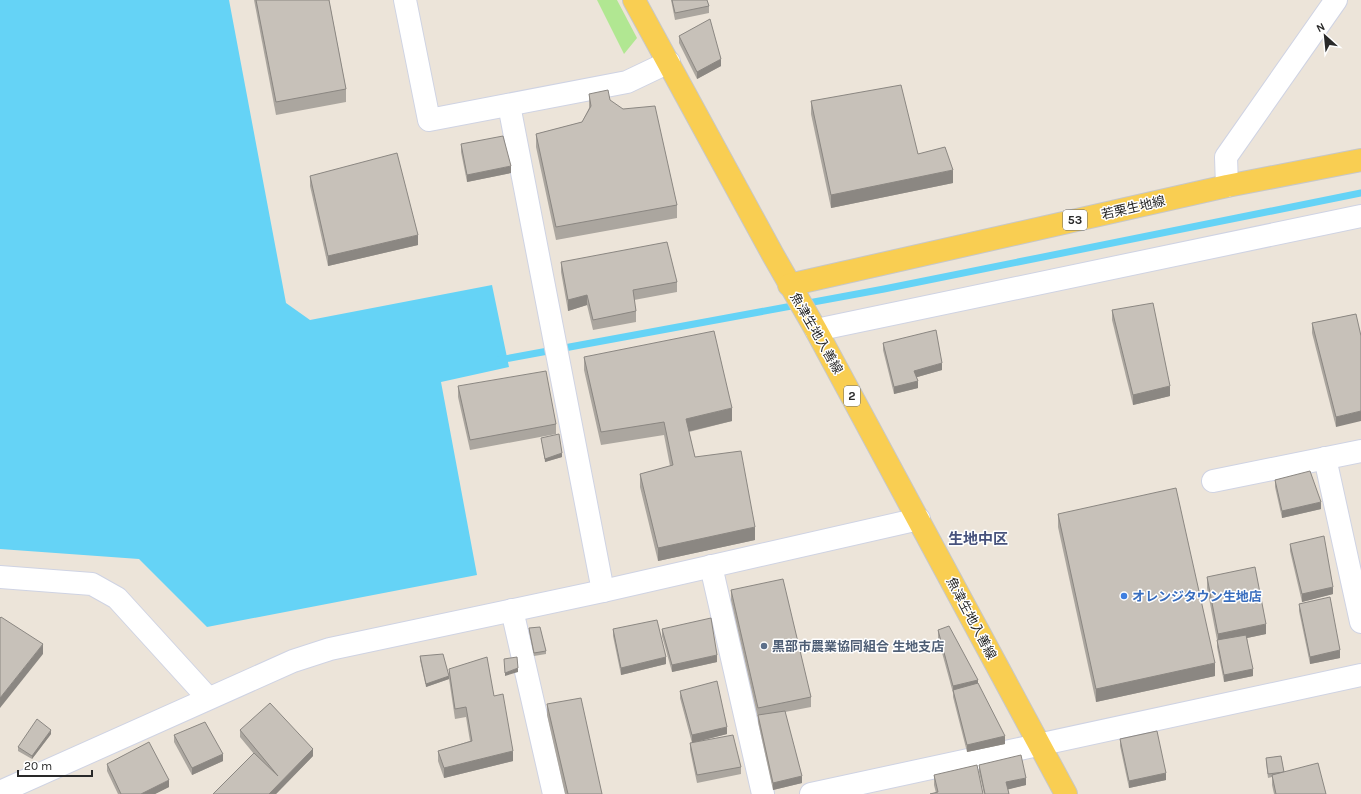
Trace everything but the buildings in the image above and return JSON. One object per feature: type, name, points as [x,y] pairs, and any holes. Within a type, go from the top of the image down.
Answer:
[{"type":"main road","name":"魚津生地入善線","points":[[634,0],[789,285],[816,330],[919,519],[1066,794]]},
{"type":"main road","name":"若栗生地線","points":[[789,285],[1227,186],[1361,160]]},
{"type":"street","points":[[406,0],[429,120],[627,82],[669,62]]},
{"type":"street","points":[[1227,186],[1226,157],[1336,0]]},
{"type":"street","points":[[509,105],[603,591]]},
{"type":"street","points":[[816,330],[1361,216]]},
{"type":"street","points":[[1213,481],[1361,451]]},
{"type":"street","points":[[1325,458],[1361,622]]},
{"type":"street","points":[[0,792],[293,661],[330,649],[603,591],[919,519]]},
{"type":"street","points":[[711,566],[763,794]]},
{"type":"street","points":[[0,577],[92,584],[117,598],[208,698]]},
{"type":"street","points":[[512,610],[554,794]]},
{"type":"street","points":[[810,794],[837,791],[1040,744],[1361,675]]},
{"type":"green space","points":[[597,0],[617,0],[637,38],[624,54]]},
{"type":"water","points":[[0,0],[229,0],[286,303],[310,320],[492,285],[509,367],[441,382],[477,575],[207,627],[139,559],[0,549]]},
{"type":"waterway","points":[[499,360],[884,289],[1361,193]]},
{"type":"place","name":"オレンジタウン生地店","points":[[1124,596]]},
{"type":"place","name":"黒部市農業協同組合 生地支店","points":[[764,646]]},
{"type":"district","name":"生地中区","points":[[978,539]]}]
